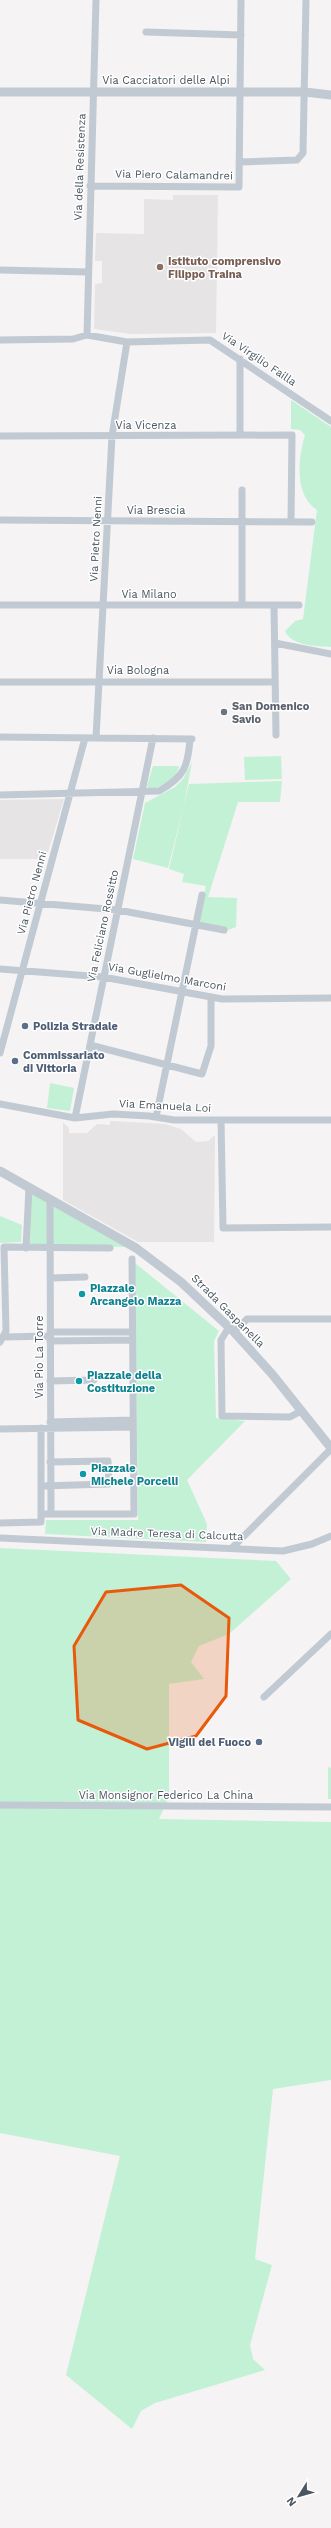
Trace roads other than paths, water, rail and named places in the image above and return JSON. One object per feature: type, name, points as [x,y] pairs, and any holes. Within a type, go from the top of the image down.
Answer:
[{"type":"street","name":"Via della Resistenza","points":[[87,335],[96,0]]},
{"type":"street","name":"Via Piero Calamandrei","points":[[90,186],[239,187],[241,0]]},
{"type":"street","points":[[239,162],[297,160],[303,153],[306,0]]},
{"type":"street","points":[[146,32],[241,35]]},
{"type":"street","name":"Via Cacciatori delle Alpi","points":[[0,92],[305,92],[331,95]]},
{"type":"street","points":[[0,270],[88,272]]},
{"type":"street","name":"Via Virgilio Failla","points":[[0,340],[73,339],[87,335],[127,342],[210,340],[331,421]]},
{"type":"street","name":"Via Pietro Nenni","points":[[96,738],[112,436],[127,342]]},
{"type":"street","points":[[240,359],[240,435]]},
{"type":"street","name":"Via Vicenza","points":[[0,436],[292,435],[291,522]]},
{"type":"street","points":[[242,490],[242,605]]},
{"type":"street","name":"Via Brescia","points":[[0,520],[312,522]]},
{"type":"street","name":"Via Milano","points":[[0,605],[299,605]]},
{"type":"street","points":[[274,605],[276,735]]},
{"type":"street","points":[[275,643],[331,654]]},
{"type":"street","name":"Via Bologna","points":[[0,682],[275,682]]},
{"type":"street","points":[[0,737],[191,739],[189,758],[184,770],[174,783],[159,791],[0,795]]},
{"type":"street","name":"Via Pietro Nenni","points":[[0,1053],[1,1043],[86,738]]},
{"type":"street","name":"Via Feliciano Rossitto","points":[[75,1118],[153,738]]},
{"type":"street","points":[[156,1117],[202,895]]},
{"type":"street","points":[[0,900],[118,910],[224,930]]},
{"type":"street","name":"Via Guglielmo Marconi","points":[[0,969],[103,977],[222,999],[331,998]]},
{"type":"street","points":[[90,1045],[202,1074],[211,1046],[210,997]]},
{"type":"street","name":"Via Emanuela Loi","points":[[0,1104],[75,1118],[113,1114],[156,1117],[174,1120],[331,1120]]},
{"type":"street","points":[[221,1120],[223,1228],[331,1227]]},
{"type":"street","name":"Strada Gaspanella","points":[[0,1171],[136,1248],[181,1282],[232,1329],[331,1448]]},
{"type":"street","points":[[26,1248],[29,1188]]},
{"type":"street","name":"Via Pio La Torre","points":[[50,1200],[51,1514]]},
{"type":"street","points":[[110,1248],[4,1247],[6,1331],[2,1340],[132,1332]]},
{"type":"street","points":[[41,1514],[134,1514],[132,1259]]},
{"type":"street","points":[[50,1278],[85,1277]]},
{"type":"street","points":[[301,1411],[290,1417],[222,1416],[221,1340],[232,1329],[247,1319],[331,1319]]},
{"type":"street","points":[[50,1336],[132,1340]]},
{"type":"street","points":[[50,1381],[94,1380]]},
{"type":"street","points":[[0,1429],[41,1428],[50,1425],[133,1423]]},
{"type":"street","points":[[0,1523],[41,1522],[41,1428]]},
{"type":"street","points":[[232,1548],[331,1448]]},
{"type":"street","points":[[41,1486],[109,1484],[108,1461],[50,1462]]},
{"type":"street","name":"Via Madre Teresa di Calcutta","points":[[0,1538],[283,1551],[312,1544],[331,1536]]},
{"type":"street","points":[[264,1697],[331,1634]]},
{"type":"street","name":"Via Monsignor Federico La China","points":[[0,1805],[331,1807]]},
{"type":"place","name":"Istituto comprensivo Filippo Traina","points":[[160,267]]},
{"type":"place","name":"San Domenico Savio","points":[[224,712]]},
{"type":"place","name":"Polizia Stradale","points":[[25,1026]]},
{"type":"place","name":"Commissariato di Vittoria","points":[[15,1061]]},
{"type":"place","name":"Piazzale Arcangelo Mazza","points":[[82,1294]]},
{"type":"place","name":"Piazzale della Costituzione","points":[[79,1381]]},
{"type":"place","name":"Piazzale Michele Porcelli","points":[[83,1474]]},
{"type":"place","name":"Vigili del Fuoco","points":[[259,1742]]}]
